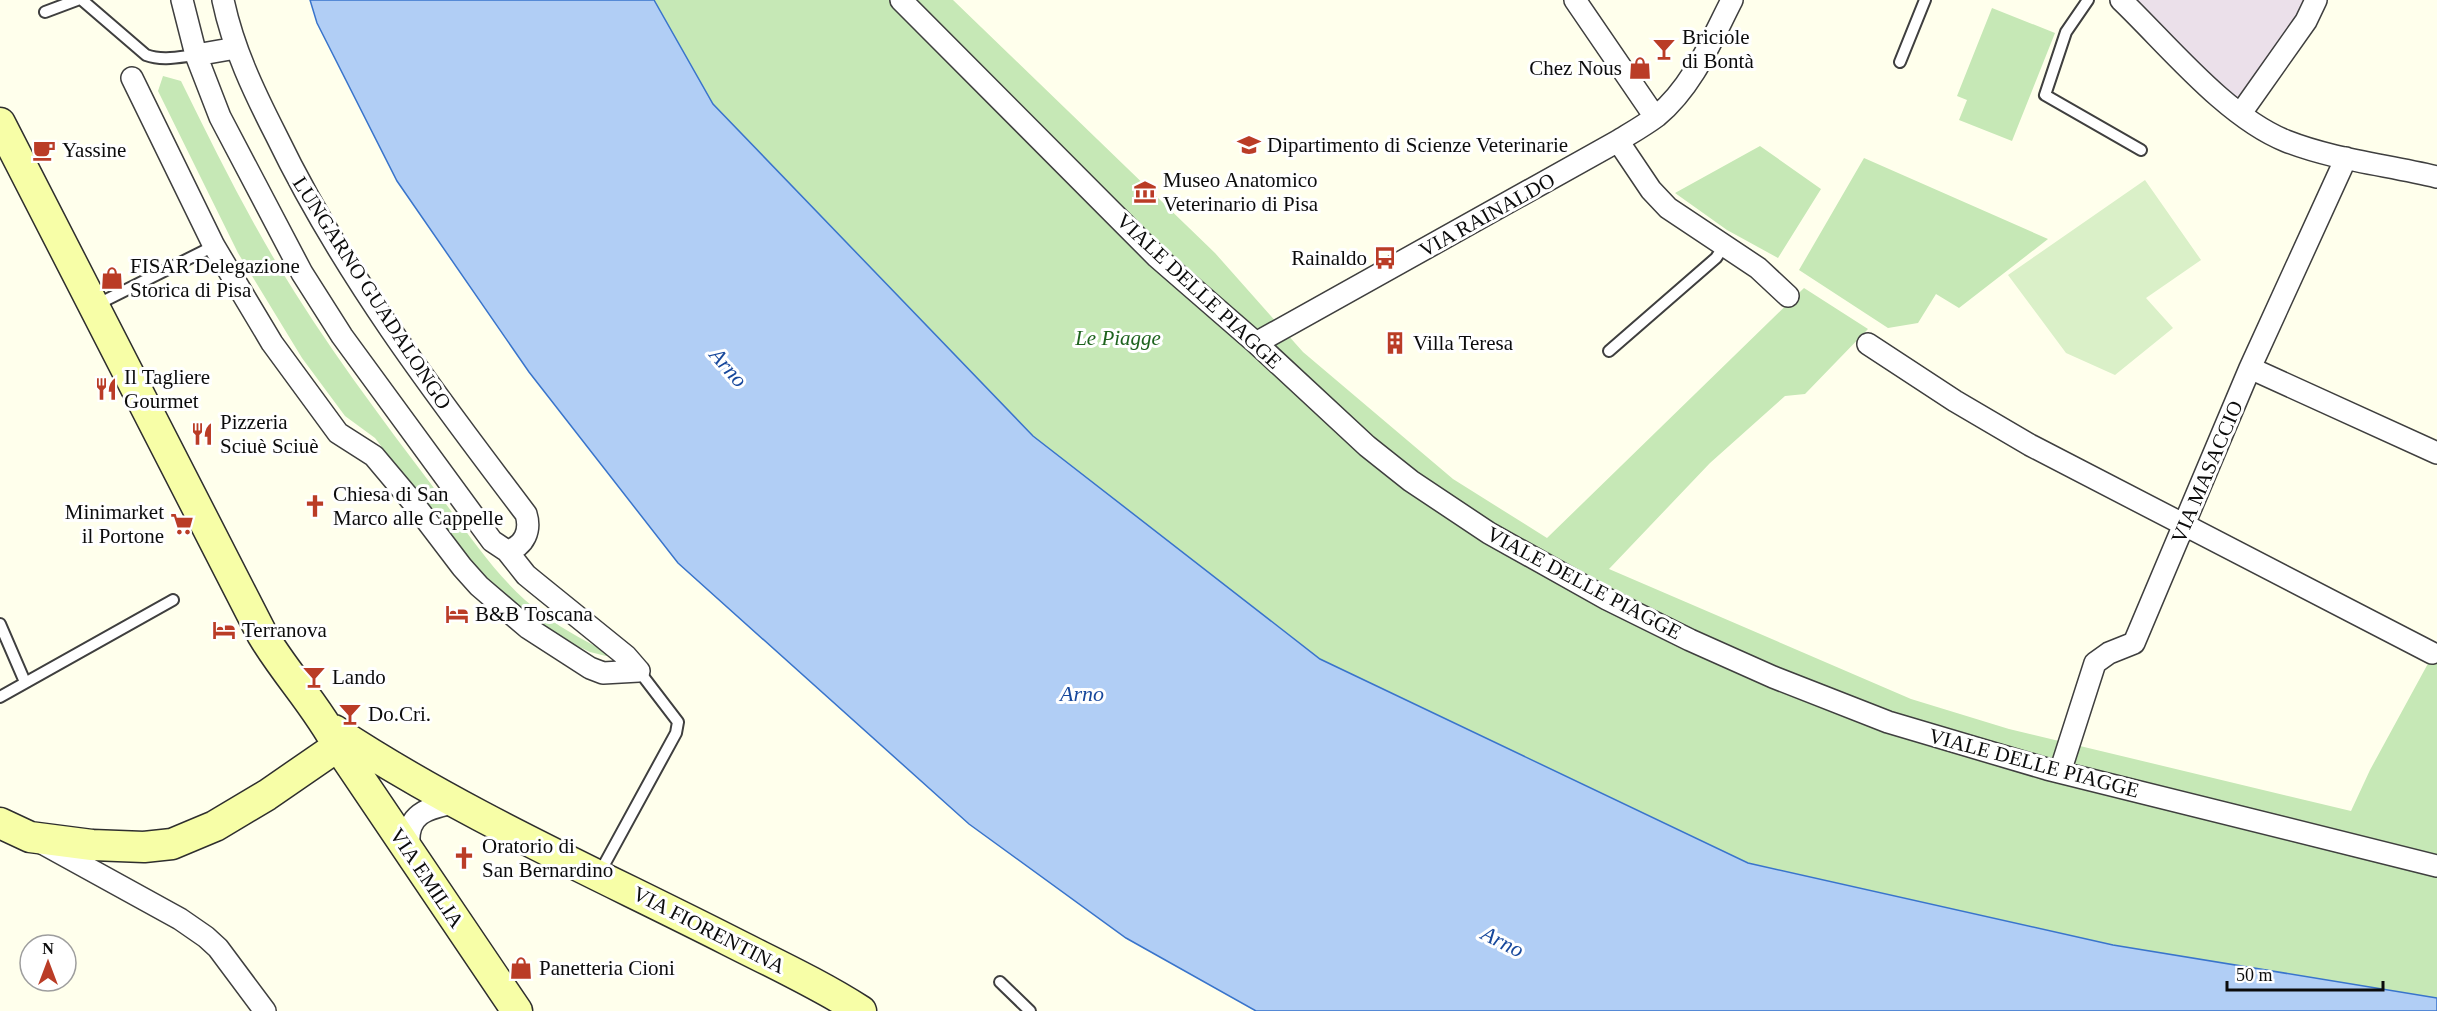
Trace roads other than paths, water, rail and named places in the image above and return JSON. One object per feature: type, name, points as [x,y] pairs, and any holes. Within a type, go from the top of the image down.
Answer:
[{"type":"main road","points":[[0,123],[226,572],[275,657],[332,735],[267,795],[202,833],[172,844],[144,847],[108,846],[30,837],[0,823]]},
{"type":"main road","name":"VIA FIORENTINA","points":[[332,735],[598,875],[815,984],[861,1011]]},
{"type":"main road","name":"VIA EMILIA","points":[[332,735],[516,1011]]},
{"type":"street","name":"LUNGARNO GUADALONGO","points":[[182,0],[196,55],[220,117],[302,273],[342,336],[492,541],[507,551],[526,575],[626,656],[639,671]]},
{"type":"street","name":"LUNGARNO GUADALONGO","points":[[223,0],[236,48],[296,176],[337,247],[434,393],[526,514],[527,534],[518,546],[507,551]]},
{"type":"street","name":"VIALE DELLE PIAGGE","points":[[901,0],[1158,257],[1256,343],[1367,446],[1411,481],[1489,533],[1607,599],[1773,677],[1888,722],[2060,772],[2437,866]]},
{"type":"street","points":[[1575,0],[1655,117]]},
{"type":"street","name":"VIA RAINALDO","points":[[1256,343],[1618,141],[1655,117],[1679,93],[1694,73],[1732,0]]},
{"type":"street","points":[[2121,0],[2204,82],[2241,114],[2262,128],[2288,142],[2346,158],[2437,177]]},
{"type":"street","points":[[2241,114],[2306,21],[2316,0]]},
{"type":"street","points":[[196,55],[236,48]]},
{"type":"street","points":[[132,78],[214,246],[272,343],[338,433],[374,456],[479,586],[528,628],[574,659],[603,673],[639,671]]},
{"type":"street","points":[[1618,141],[1651,190],[1668,208],[1758,268],[1788,296]]},
{"type":"street","name":"VIA MASACCIO","points":[[2060,772],[2095,663],[2109,653],[2134,643],[2250,368],[2346,158]]},
{"type":"street","points":[[1868,344],[1955,401],[2031,445],[2432,653]]},
{"type":"street","points":[[2250,368],[2437,453]]},
{"type":"street","points":[[410,853],[408,834],[418,815],[433,807],[459,802]]},
{"type":"street","points":[[30,837],[180,919],[206,937],[218,948],[265,1011]]},
{"type":"lane","points":[[45,12],[77,0]]},
{"type":"lane","points":[[82,0],[146,54],[154,58],[196,55]]},
{"type":"lane","points":[[1900,62],[1924,0]]},
{"type":"lane","points":[[2088,0],[2066,32],[2045,95],[2141,150]]},
{"type":"lane","points":[[94,306],[214,246]]},
{"type":"lane","points":[[1609,351],[1716,258],[1724,246]]},
{"type":"lane","points":[[0,697],[172,600]]},
{"type":"lane","points":[[0,624],[25,682]]},
{"type":"lane","points":[[598,875],[676,733],[678,722],[639,671]]},
{"type":"lane","points":[[1000,982],[1030,1011]]},
{"type":"water","name":"Arno","points":[[310,0],[654,0],[713,104],[1033,436],[1320,659],[1748,863],[2113,945],[2437,998],[2437,1011],[1256,1011],[1126,938],[969,824],[678,563],[529,372],[397,181],[317,23]]},
{"type":"place","name":"Briciole di Bontà","points":[[1664,49]]},
{"type":"place","name":"Chez Nous","points":[[1640,68]]},
{"type":"place","name":"Dipartimento di Scienze Veterinarie","points":[[1249,145]]},
{"type":"place","name":"Yassine","points":[[44,150]]},
{"type":"place","name":"Museo Anatomico Veterinario di Pisa","points":[[1145,192]]},
{"type":"place","name":"Rainaldo","points":[[1385,258]]},
{"type":"place","name":"FISAR Delegazione Storica di Pisa","points":[[112,278]]},
{"type":"place","name":"Villa Teresa","points":[[1395,343]]},
{"type":"place","name":"Il Tagliere Gourmet","points":[[106,389]]},
{"type":"place","name":"Pizzeria Sciuè Sciuè","points":[[202,434]]},
{"type":"place","name":"Chiesa di San Marco alle Cappelle","points":[[315,506]]},
{"type":"place","name":"Minimarket il Portone","points":[[182,524]]},
{"type":"place","name":"B&B Toscana","points":[[457,614]]},
{"type":"place","name":"Terranova","points":[[224,630]]},
{"type":"place","name":"Lando","points":[[314,677]]},
{"type":"place","name":"Do.Cri.","points":[[350,714]]},
{"type":"place","name":"Oratorio di San Bernardino","points":[[464,858]]},
{"type":"place","name":"Panetteria Cioni","points":[[521,968]]},
{"type":"park label","name":"Le Piagge","points":[[1118,338]]}]
